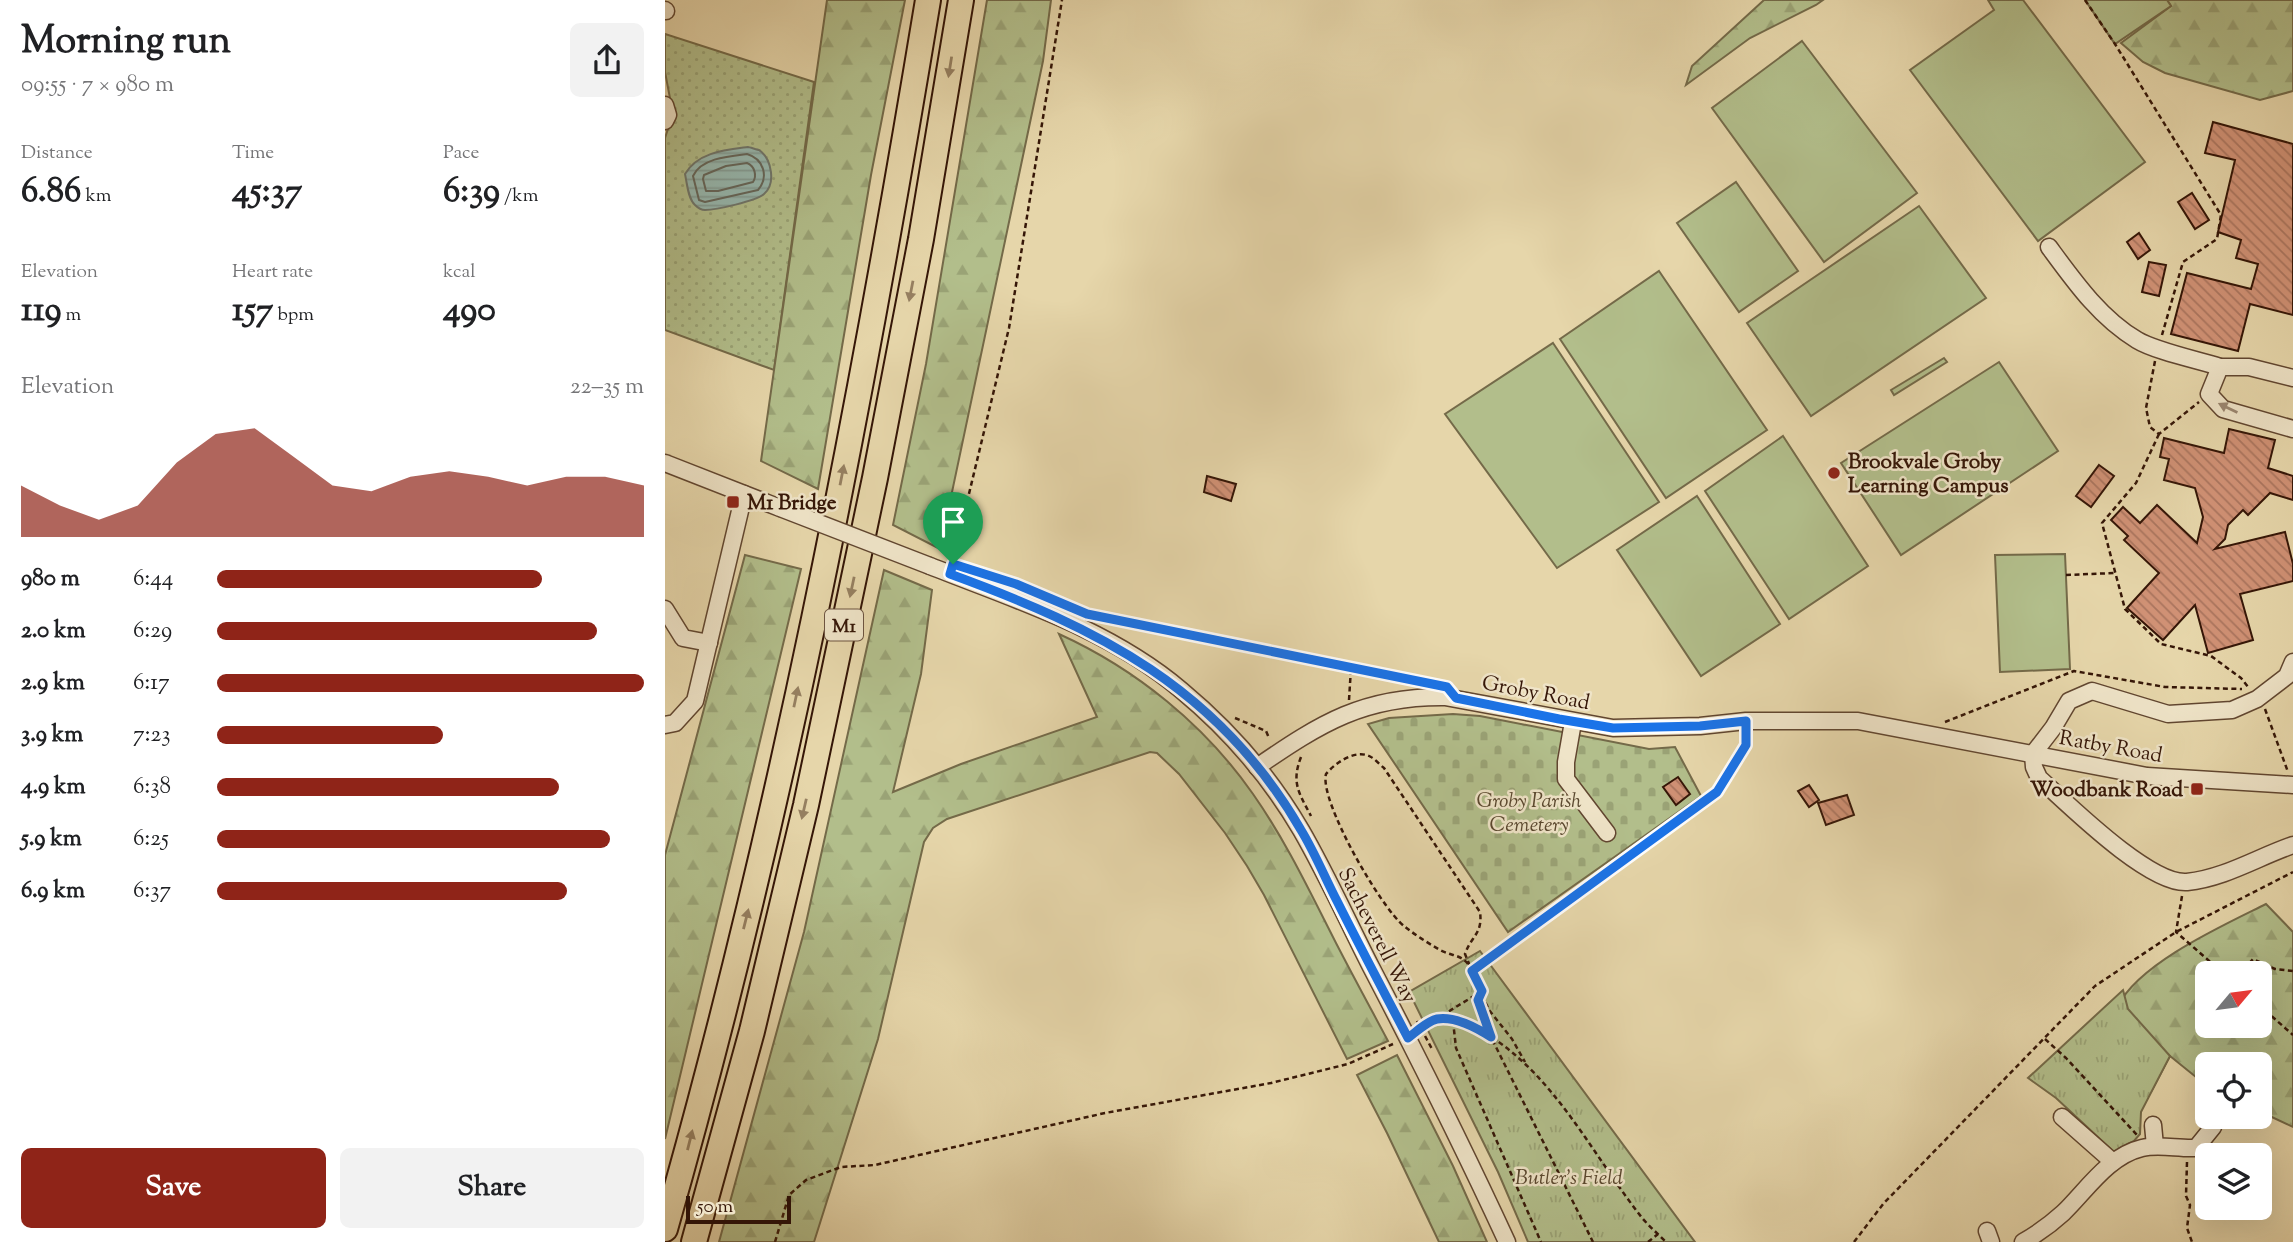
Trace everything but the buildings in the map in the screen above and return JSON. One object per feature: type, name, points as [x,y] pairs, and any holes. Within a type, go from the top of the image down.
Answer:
[{"type":"highway","name":"M1","points":[[665,1229],[765,848],[887,248],[928,0]]},
{"type":"highway","name":"M1","points":[[694,1242],[752,1031],[809,791],[921,239],[961,0]]},
{"type":"street","points":[[665,105],[668,114],[665,121]]},
{"type":"street","points":[[2049,247],[2077,285],[2109,319],[2139,342],[2220,367],[2249,367],[2293,378]]},
{"type":"street","points":[[2220,367],[2209,394],[2223,409],[2293,429]]},
{"type":"street","points":[[665,463],[1020,599],[1108,641],[1180,689],[1226,731],[1257,767]]},
{"type":"street","points":[[665,725],[675,723],[695,701],[744,494]]},
{"type":"street","points":[[665,609],[683,638],[709,643]]},
{"type":"street","points":[[2033,754],[2069,701],[2092,691],[2168,715],[2232,710],[2257,699],[2291,671]]},
{"type":"street","name":"Groby Road","points":[[1257,767],[1319,725],[1391,700],[1418,697],[1445,697],[1613,728],[1654,728],[1746,721],[1858,721],[2033,754]]},
{"type":"street","points":[[1573,722],[1566,779],[1607,833]]},
{"type":"street","name":"Ratby Road","points":[[2183,882],[2155,873],[2090,823],[2039,778],[2034,767],[2033,754],[2147,776],[2293,785]]},
{"type":"street","name":"Sacheverell Way","points":[[1257,767],[1301,831],[1415,1033],[1507,1242]]},
{"type":"street","points":[[2183,882],[2207,878],[2293,845]]},
{"type":"street","points":[[2062,1117],[2113,1163]]},
{"type":"street","points":[[2149,1147],[2153,1125]]},
{"type":"street","points":[[2023,1242],[2061,1215],[2113,1163],[2128,1153],[2149,1147],[2196,1148],[2211,1129]]},
{"type":"path","points":[[950,574],[1009,328],[1062,0]]},
{"type":"path","points":[[2085,0],[2221,215],[2217,239],[2183,262],[2150,379],[2153,383],[2146,408],[2150,427],[2159,434]]},
{"type":"path","points":[[2209,394],[2159,434],[2136,483],[2102,523],[2125,609],[2161,645],[2211,656],[2241,678],[2264,707],[2283,755]]},
{"type":"path","points":[[2066,575],[2115,573]]},
{"type":"path","points":[[1087,614],[1424,682]]},
{"type":"path","points":[[1348,713],[1351,668]]},
{"type":"path","points":[[1472,971],[1717,792],[1746,745],[1746,721]]},
{"type":"path","points":[[1301,754],[1295,774],[1296,785],[1316,824]]},
{"type":"path","points":[[1468,964],[1465,954],[1467,947],[1477,936],[1481,924],[1480,912],[1384,768],[1371,757],[1361,754],[1339,761],[1326,774],[1325,787],[1368,880],[1389,910],[1406,928],[1443,952],[1462,956],[1472,971],[1489,1010],[1512,1039],[1527,1066]]},
{"type":"path","points":[[1854,1242],[1884,1203],[2095,986],[2176,932],[2293,872]]},
{"type":"path","points":[[2176,932],[2183,882]]},
{"type":"path","points":[[2176,932],[2209,961]]},
{"type":"path","points":[[2272,968],[2293,971]]},
{"type":"path","points":[[775,1242],[789,1195],[806,1180],[841,1167],[875,1165],[1105,1113],[1271,1083],[1348,1064],[1415,1033],[1482,991]]},
{"type":"path","points":[[1482,991],[1478,1000],[1491,1037],[1593,1242]]},
{"type":"path","points":[[2272,1016],[2293,1035]]},
{"type":"path","points":[[1436,1019],[1476,1027],[1527,1066],[1545,1085],[1644,1220],[1666,1242]]},
{"type":"path","points":[[1416,1020],[1415,1033],[1433,1051]]},
{"type":"path","points":[[1453,1021],[1456,1048],[1541,1242]]},
{"type":"path","points":[[2044,1038],[2149,1147]]},
{"type":"path","points":[[2185,1149],[2186,1196],[2190,1205],[2187,1228],[2192,1242]]},
{"type":"path","points":[[1648,1242],[1658,1234]]},
{"type":"green space","points":[[827,0],[905,0],[871,175],[818,489],[761,461]]},
{"type":"green space","points":[[987,0],[1051,0],[1043,61],[940,549],[893,525],[926,364]]},
{"type":"green space","points":[[1764,0],[1823,0],[1750,38],[1686,85],[1692,66]]},
{"type":"green space","points":[[1988,0],[2023,0],[2145,162],[2038,241],[1910,70],[1994,10]]},
{"type":"green space","points":[[2085,0],[2167,0],[2171,6],[2115,44]]},
{"type":"green space","points":[[2167,0],[2293,0],[2293,91],[2260,100],[2165,73],[2143,62],[2121,43],[2171,6]]},
{"type":"green space","points":[[665,34],[814,82],[774,370],[665,330],[665,138],[673,114],[665,72]]},
{"type":"green space","points":[[1802,41],[1917,193],[1824,262],[1712,108]]},
{"type":"green space","points":[[1736,182],[1798,271],[1739,312],[1677,223]]},
{"type":"green space","points":[[1919,206],[1986,298],[1811,416],[1747,323]]},
{"type":"green space","points":[[1659,271],[1767,430],[1666,498],[1560,339]]},
{"type":"green space","points":[[1553,343],[1659,502],[1557,568],[1445,414]]},
{"type":"green space","points":[[1944,358],[1947,362],[1894,395],[1891,390]]},
{"type":"green space","points":[[1999,362],[2058,451],[1901,555],[1841,463]]},
{"type":"green space","points":[[1783,436],[1868,566],[1789,619],[1705,491]]},
{"type":"green space","points":[[1697,496],[1780,624],[1701,676],[1617,550]]},
{"type":"green space","points":[[2065,554],[2070,669],[2000,672],[1995,555]]},
{"type":"green space","points":[[745,555],[801,569],[665,1139],[665,855]]},
{"type":"green space","points":[[884,570],[932,590],[921,674],[893,792],[961,764],[1097,717],[1059,634],[1087,648],[1115,664],[1167,701],[1191,722],[1234,769],[1287,848],[1388,1041],[1347,1059],[1247,866],[1179,774],[1157,753],[1150,752],[947,819],[933,828],[924,842],[878,1039],[814,1242],[719,1242],[804,932]]},
{"type":"green space","name":"Groby Parish Cemetery","points":[[1453,714],[1480,716],[1649,749],[1675,747],[1701,796],[1508,932],[1368,724],[1389,718]]},
{"type":"green space","points":[[2266,904],[2293,932],[2293,1127],[2272,1117],[2272,1052],[2195,1052],[2195,1076],[2170,1056],[2152,1090],[2118,1006],[2144,975],[2206,934]]},
{"type":"green space","name":"Butler's Field","points":[[1480,951],[1695,1242],[1528,1242],[1498,1172],[1409,992]]},
{"type":"green space","points":[[2123,990],[2128,1009],[2170,1056],[2141,1112],[2140,1134],[2134,1141],[2114,1152],[2056,1098],[2028,1078]]},
{"type":"green space","points":[[1397,1055],[1453,1166],[1487,1242],[1439,1242],[1357,1075]]},
{"type":"water","points":[[748,147],[759,150],[767,159],[771,172],[768,190],[760,197],[718,208],[704,210],[696,206],[689,195],[685,174],[690,167],[713,153]]},
{"type":"place","name":"Brookvale Groby Learning Campus","points":[[1834,473]]},
{"type":"place","name":"M1 Bridge","points":[[733,502]]},
{"type":"place","name":"Woodbank Road","points":[[2197,789]]},
{"type":"route","points":[[953,564],[1016,584],[1087,614],[1447,687],[1456,698],[1559,719],[1613,728],[1700,726],[1746,721],[1746,745],[1717,792],[1472,971],[1482,991],[1478,1000],[1491,1037],[1476,1027],[1436,1019],[1408,1038],[1301,831],[1280,797],[1226,731],[1180,689],[1144,663],[1108,641],[1020,599],[950,574],[953,564]]}]
